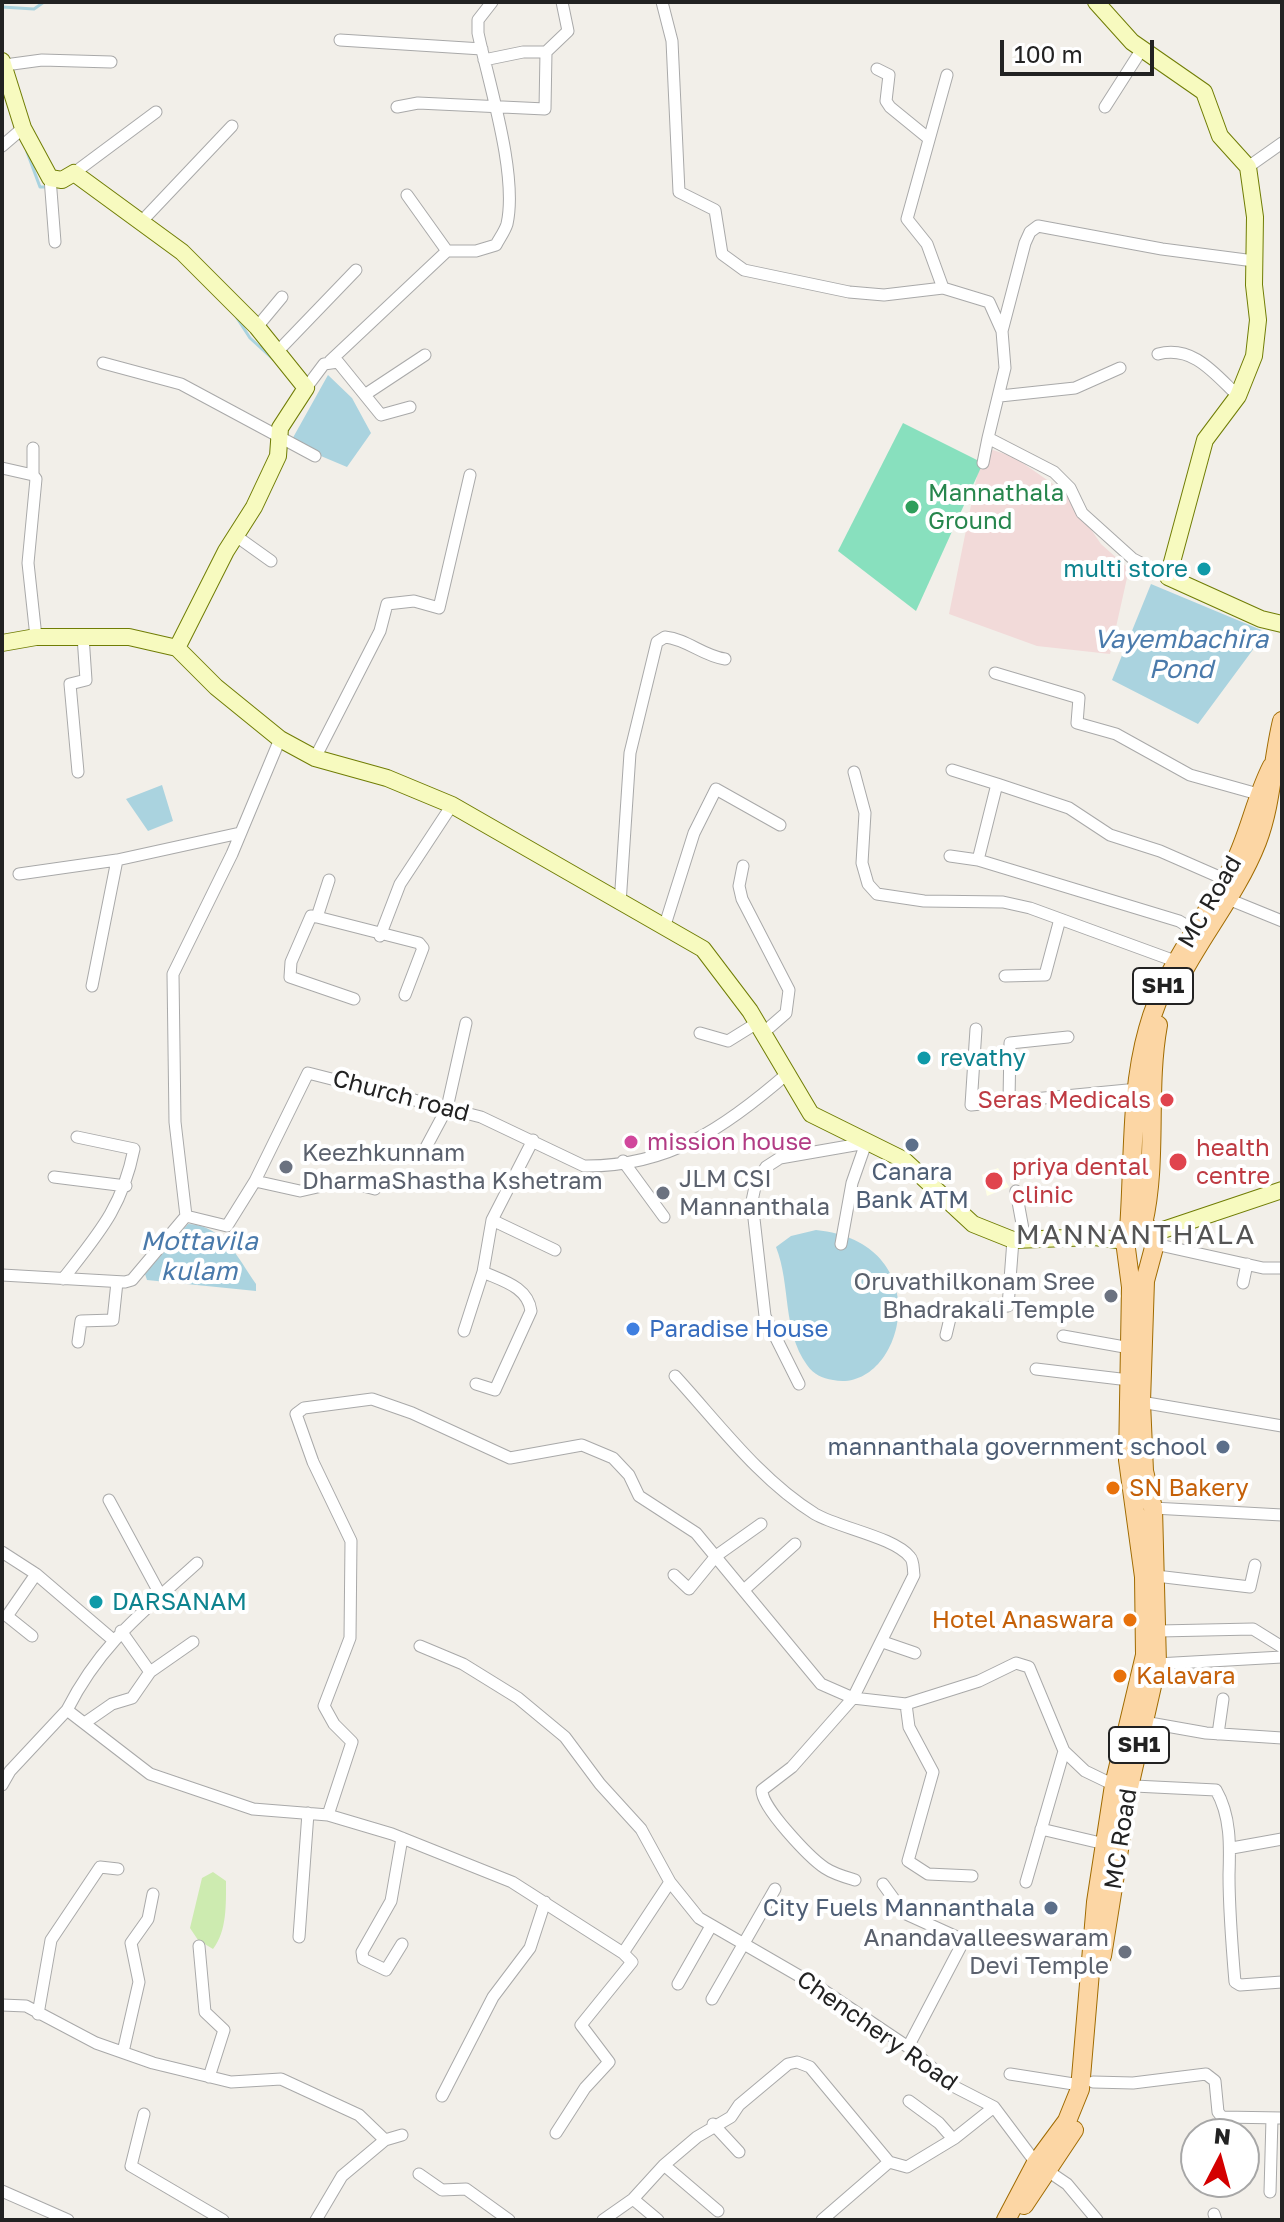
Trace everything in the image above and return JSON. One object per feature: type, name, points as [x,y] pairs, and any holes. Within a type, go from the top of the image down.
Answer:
[{"type":"main road","name":"MC Road","points":[[1017,2220],[1086,2084],[1122,1786],[1145,1655],[1153,1508],[1144,1471],[1141,1402],[1145,1281],[1141,1239],[1138,1089],[1147,1030],[1175,961],[1248,832],[1258,794],[1272,766],[1280,740],[1282,721]]},
{"type":"main road","name":"MC Road","points":[[1086,2084],[1096,1902],[1105,1844],[1144,1722],[1157,1664],[1159,1631],[1128,1460],[1130,1348],[1141,1239],[1151,1188],[1152,1074],[1158,1027],[1183,971],[1228,899],[1258,841],[1272,795],[1272,766]]},
{"type":"main road","name":"MC Road","points":[[1006,2220],[1043,2166]]},
{"type":"street","points":[[177,648],[278,456],[280,428],[324,364],[447,251],[476,251],[496,245],[507,226],[510,194],[478,20],[492,2]]},
{"type":"street","points":[[340,40],[483,54],[546,52],[568,31],[562,2]]},
{"type":"street","points":[[662,2],[672,41],[679,192],[715,210],[722,254],[744,270],[849,292],[884,295],[943,288],[989,302],[1002,331]]},
{"type":"street","points":[[1096,2],[1142,49],[1204,92],[1220,136],[1248,167],[1255,217],[1256,346],[1238,396],[1205,440],[1168,577]]},
{"type":"street","points":[[1105,107],[1142,49]]},
{"type":"street","points":[[397,107],[418,103],[545,109],[546,52]]},
{"type":"street","points":[[55,242],[50,178],[23,128],[4,63],[42,60],[111,62]]},
{"type":"street","points":[[877,69],[889,75],[886,101],[890,107],[928,138]]},
{"type":"street","points":[[943,288],[927,244],[907,219],[947,75]]},
{"type":"street","points":[[50,178],[62,180],[74,173],[156,112]]},
{"type":"street","points":[[142,221],[232,126]]},
{"type":"street","points":[[2,146],[23,128]]},
{"type":"street","points":[[1248,167],[1282,143]]},
{"type":"street","points":[[74,173],[182,252],[257,327],[306,388]]},
{"type":"street","points":[[407,195],[447,251]]},
{"type":"street","points":[[983,463],[1005,368],[1002,331],[1025,243],[1030,232],[1038,226],[1162,249],[1254,261]]},
{"type":"street","points":[[278,351],[356,270]]},
{"type":"street","points":[[257,327],[282,297]]},
{"type":"street","points":[[1158,354],[1174,350],[1186,353],[1202,362],[1238,396]]},
{"type":"street","points":[[366,394],[425,355]]},
{"type":"street","points":[[330,361],[338,362],[381,415],[410,407]]},
{"type":"street","points":[[103,363],[181,384],[315,456]]},
{"type":"street","points":[[1000,396],[1075,388],[1120,368]]},
{"type":"street","points":[[988,438],[1054,472],[1070,488],[1082,513],[1133,559],[1261,619],[1282,624]]},
{"type":"street","points":[[33,448],[33,475],[37,484],[28,563],[36,637]]},
{"type":"street","points":[[2,468],[33,475]]},
{"type":"street","points":[[315,758],[380,631],[387,604],[414,601],[439,608],[470,475]]},
{"type":"street","points":[[236,536],[271,561]]},
{"type":"street","points":[[78,772],[70,684],[86,680],[83,636]]},
{"type":"street","points":[[2,643],[36,637],[83,636],[146,638],[177,648],[216,687],[280,739],[315,758],[387,778],[452,805],[703,949],[760,1028],[811,1114],[904,1160],[973,1224],[1019,1240],[1141,1239],[1247,1264],[1282,1268]]},
{"type":"street","points":[[620,904],[630,753],[657,642],[665,637],[677,638],[711,657],[725,659]]},
{"type":"street","points":[[995,673],[1079,698],[1077,723],[1116,734],[1190,775],[1258,794]]},
{"type":"street","points":[[2,1275],[117,1282],[132,1280],[186,1216],[175,1122],[173,974],[240,833],[280,739]]},
{"type":"street","points":[[952,770],[1069,808],[1110,835],[1160,851],[1224,879]]},
{"type":"street","points":[[854,772],[865,813],[862,863],[868,884],[877,894],[924,901],[1003,902],[1060,919],[1175,961]]},
{"type":"street","points":[[978,860],[997,784]]},
{"type":"street","points":[[664,928],[694,833],[716,789],[780,825]]},
{"type":"street","points":[[380,936],[400,884],[452,805]]},
{"type":"street","points":[[19,874],[117,860],[240,833]]},
{"type":"street","points":[[950,856],[978,860],[1179,921],[1194,930]]},
{"type":"street","points":[[92,986],[117,860]]},
{"type":"street","points":[[700,1033],[728,1041],[786,1013],[789,990],[742,899],[739,886],[743,866]]},
{"type":"street","points":[[317,917],[329,880]]},
{"type":"street","points":[[1228,899],[1282,921]]},
{"type":"street","points":[[354,999],[290,977],[291,962],[311,916],[380,936],[419,943],[423,948],[405,995]]},
{"type":"street","points":[[1005,976],[1045,975],[1060,919]]},
{"type":"street","points":[[424,1151],[447,1108],[466,1023]]},
{"type":"street","points":[[976,1029],[971,1105],[1138,1089]]},
{"type":"street","points":[[1009,1101],[1010,1043],[1068,1037]]},
{"type":"street","name":"Church road","points":[[186,1216],[227,1226],[255,1181],[308,1073],[481,1117],[584,1166],[669,1154],[730,1121],[788,1073]]},
{"type":"street","points":[[63,1279],[97,1238],[126,1186],[134,1149],[77,1137]]},
{"type":"street","points":[[464,1331],[483,1272],[492,1220],[533,1140]]},
{"type":"street","points":[[841,1244],[852,1183],[866,1143]]},
{"type":"street","points":[[799,1384],[765,1316],[752,1201],[756,1182],[766,1167],[780,1158],[866,1143]]},
{"type":"street","points":[[623,1161],[664,1217]]},
{"type":"street","points":[[54,1177],[126,1186]]},
{"type":"street","points":[[255,1181],[300,1191],[344,1181],[375,1189]]},
{"type":"street","points":[[1141,1239],[1282,1190]]},
{"type":"street","points":[[946,1335],[952,1310],[1008,1306],[1019,1240],[1016,1191]]},
{"type":"street","points":[[492,1220],[555,1250]]},
{"type":"street","points":[[1243,1283],[1247,1264]]},
{"type":"street","points":[[476,1384],[495,1390],[531,1311],[530,1300],[523,1291],[483,1272]]},
{"type":"street","points":[[78,1342],[81,1321],[113,1320],[117,1282]]},
{"type":"street","points":[[1063,1336],[1130,1348]]},
{"type":"street","points":[[1036,1369],[1129,1380]]},
{"type":"street","points":[[675,1376],[734,1442],[799,1504],[910,1557],[914,1575],[853,1698],[792,1767],[766,1784],[761,1794],[775,1818],[824,1868],[855,1880]]},
{"type":"street","points":[[328,1815],[352,1742],[334,1724],[324,1706],[350,1638],[351,1541],[296,1423],[296,1414],[304,1408],[372,1399],[412,1413],[510,1458],[582,1445],[613,1458],[629,1475],[639,1496],[696,1533],[821,1684],[853,1698],[906,1704],[979,1681],[1016,1663],[1024,1664],[1032,1671],[1064,1751],[1085,1771],[1122,1786],[1213,1787],[1223,1802],[1232,1848],[1229,1874],[1235,1982],[1240,1985],[1282,1982]]},
{"type":"street","points":[[1141,1402],[1282,1426]]},
{"type":"street","points":[[109,1500],[161,1596]]},
{"type":"street","points":[[1153,1508],[1282,1515]]},
{"type":"street","points":[[674,1575],[689,1589],[716,1556],[761,1524]]},
{"type":"street","points":[[745,1589],[795,1544]]},
{"type":"street","points":[[2,1552],[116,1635],[150,1672]]},
{"type":"street","points":[[2,1785],[10,1771],[67,1710],[86,1672],[116,1635],[197,1563]]},
{"type":"street","points":[[1150,1577],[1250,1587],[1255,1565]]},
{"type":"street","points":[[32,1636],[7,1616],[36,1574]]},
{"type":"street","points":[[1159,1631],[1253,1629],[1282,1647]]},
{"type":"street","points":[[86,1722],[112,1704],[132,1698],[150,1672],[193,1642]]},
{"type":"street","points":[[883,1642],[915,1653]]},
{"type":"street","name":"Chenchery Road","points":[[420,1646],[463,1664],[518,1698],[565,1737],[600,1784],[641,1829],[670,1882],[699,1918],[820,1988],[908,2047],[953,2086],[994,2107],[1043,2166],[1067,2184],[1097,2220]]},
{"type":"street","points":[[1157,1664],[1282,1657]]},
{"type":"street","points":[[1218,1734],[1223,1699]]},
{"type":"street","points":[[906,1704],[909,1727],[933,1772],[908,1861],[928,1874],[972,1876]]},
{"type":"street","points":[[67,1710],[150,1774],[253,1809],[328,1815],[402,1838],[512,1882],[623,1953],[632,1962],[581,2025],[609,2062],[585,2088],[556,2133]]},
{"type":"street","points":[[1144,1722],[1218,1734],[1282,1738]]},
{"type":"street","points":[[1026,1882],[1064,1751]]},
{"type":"street","points":[[299,1937],[308,1813]]},
{"type":"street","points":[[1041,1829],[1105,1844]]},
{"type":"street","points":[[402,1838],[391,1901],[362,1952],[363,1959],[386,1970],[402,1944]]},
{"type":"street","points":[[1232,1848],[1282,1839]]},
{"type":"street","points":[[38,2014],[51,1940],[100,1867],[118,1869]]},
{"type":"street","points":[[623,1953],[670,1882]]},
{"type":"street","points":[[883,1884],[904,1913],[959,1938],[962,1944],[908,2047]]},
{"type":"street","points":[[712,1999],[775,1889]]},
{"type":"street","points":[[123,2052],[139,1982],[131,1943],[148,1919],[153,1894]]},
{"type":"street","points":[[442,2096],[493,1997],[530,1948],[545,1902]]},
{"type":"street","points":[[678,1984],[711,1926]]},
{"type":"street","points":[[199,1946],[205,2012],[224,2030],[209,2077]]},
{"type":"street","points":[[2,2005],[26,2006],[96,2043],[209,2077],[231,2082],[281,2079],[359,2115],[385,2140]]},
{"type":"street","points":[[603,2220],[633,2199],[664,2165],[713,2124],[731,2117],[739,2105],[788,2064],[803,2063],[889,2162],[912,2167],[994,2107]]},
{"type":"street","points":[[1010,2074],[1086,2084],[1133,2083],[1206,2074],[1215,2081],[1218,2112],[1222,2117],[1277,2118],[1270,2192]]},
{"type":"street","points":[[909,2101],[939,2123],[953,2139]]},
{"type":"street","points":[[144,2114],[131,2166],[223,2220]]},
{"type":"street","points":[[713,2124],[739,2152]]},
{"type":"street","points":[[316,2220],[342,2176],[385,2140],[402,2135]]},
{"type":"street","points":[[822,2220],[889,2162]]},
{"type":"street","points":[[664,2165],[718,2211]]},
{"type":"street","points":[[419,2174],[442,2190],[455,2187],[469,2191],[509,2220]]},
{"type":"street","points":[[2,2191],[68,2220]]},
{"type":"street","points":[[633,2199],[658,2220]]},
{"type":"shaded area","points":[[990,449],[1014,457],[1066,493],[1101,544],[1129,569],[1110,654],[1037,646],[949,614],[979,466]]},
{"type":"shaded area","name":"priya dental clinic","points":[[998,1168],[1009,1187],[987,1196],[982,1175]]},
{"type":"green space","name":"Mannathala Ground","points":[[903,423],[983,463],[916,611],[838,551]]},
{"type":"green space","points":[[213,1872],[226,1881],[226,1908],[218,1942],[213,1949],[198,1940],[190,1928],[202,1878]]},
{"type":"water","points":[[328,375],[352,398],[371,433],[347,467],[290,443]]},
{"type":"water","name":"Vayembachira Pond","points":[[1151,584],[1266,632],[1198,724],[1112,680]]},
{"type":"water","points":[[162,785],[173,821],[148,831],[126,799]]},
{"type":"water","name":"Mottavila kulam","points":[[188,1224],[211,1230],[220,1237],[256,1284],[256,1291],[147,1280],[145,1274]]},
{"type":"water","points":[[816,1230],[856,1241],[882,1261],[896,1287],[898,1316],[892,1343],[878,1365],[858,1378],[833,1380],[815,1374],[799,1351],[794,1337],[776,1247],[791,1236]]},
{"type":"waterway","points":[[2,7],[34,9],[44,2]]},
{"type":"waterway","points":[[27,152],[40,187],[47,187]]},
{"type":"waterway","points":[[237,318],[250,338],[274,360]]},
{"type":"place","name":"Mannathala Ground","points":[[912,507]]},
{"type":"place","name":"multi store","points":[[1204,569]]},
{"type":"place","name":"revathy","points":[[924,1058]]},
{"type":"place","name":"Seras Medicals","points":[[1167,1100]]},
{"type":"place","name":"mission house","points":[[631,1142]]},
{"type":"place","name":"Canara Bank ATM","points":[[912,1145]]},
{"type":"place","name":"health centre","points":[[1178,1162]]},
{"type":"place","name":"Keezhkunnam DharmaShastha Kshetram","points":[[286,1167]]},
{"type":"place","name":"priya dental clinic","points":[[994,1181]]},
{"type":"place","name":"JLM CSI Mannanthala","points":[[663,1193]]},
{"type":"place","name":"Oruvathilkonam Sree Bhadrakali Temple","points":[[1111,1296]]},
{"type":"place","name":"Paradise House","points":[[633,1329]]},
{"type":"place","name":"mannanthala government school","points":[[1223,1447]]},
{"type":"place","name":"SN Bakery","points":[[1113,1488]]},
{"type":"place","name":"DARSANAM","points":[[96,1602]]},
{"type":"place","name":"Hotel Anaswara","points":[[1130,1620]]},
{"type":"place","name":"Kalavara","points":[[1120,1676]]},
{"type":"place","name":"City Fuels Mannanthala","points":[[1051,1908]]},
{"type":"place","name":"Anandavalleeswaram Devi Temple","points":[[1125,1952]]},
{"type":"district","name":"MANNANTHALA","points":[[1136,1235]]}]
